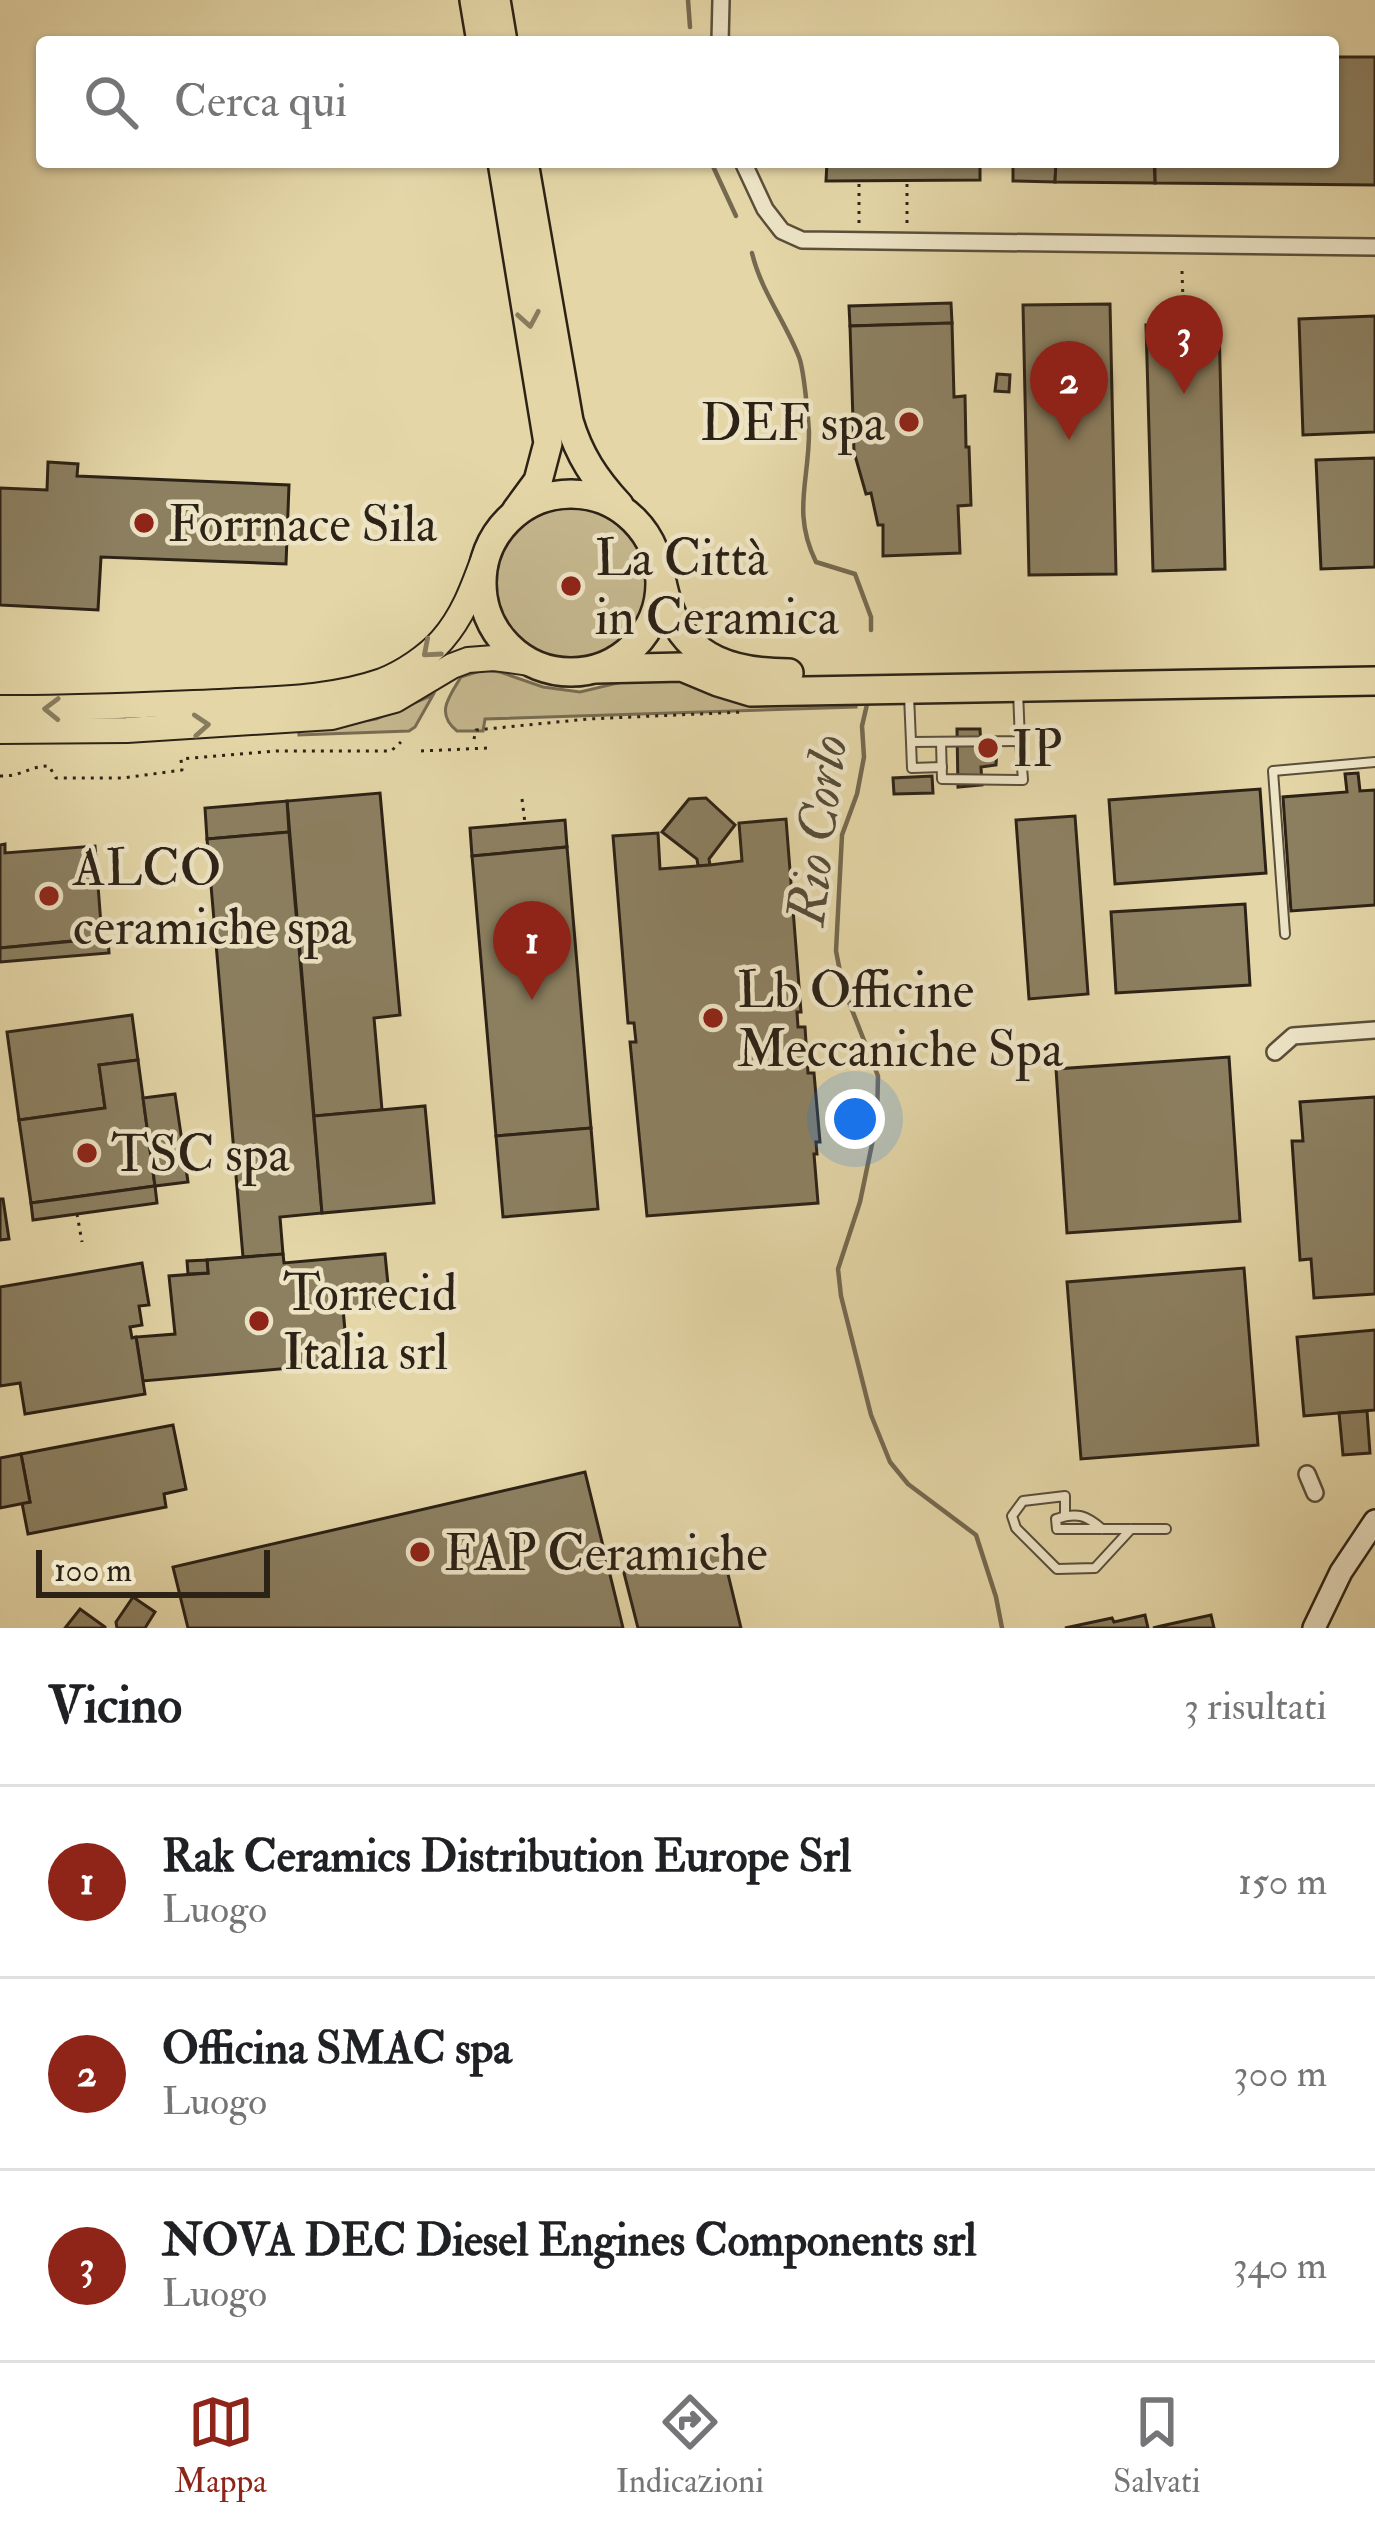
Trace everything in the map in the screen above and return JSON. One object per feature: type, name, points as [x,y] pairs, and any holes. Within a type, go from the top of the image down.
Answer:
[{"type":"highway","points":[[474,0],[480,36]]},
{"type":"highway","points":[[496,0],[502,36]]},
{"type":"highway","points":[[503,168],[548,443],[538,481],[496,533],[481,577],[483,605],[493,628],[509,649],[530,663],[568,673],[682,667],[751,692],[1343,676],[1375,684]]},
{"type":"highway","points":[[525,168],[577,447],[651,544],[670,610],[687,638],[751,692],[1343,676],[1375,667]]},
{"type":"highway","points":[[514,514],[558,494],[599,498],[623,511]]},
{"type":"highway","points":[[596,669],[621,657],[643,637],[656,610],[659,568]]},
{"type":"main road","points":[[0,708],[295,698],[352,690],[387,679],[441,642],[462,613],[487,550]]},
{"type":"main road","points":[[0,731],[127,730],[332,717],[395,700],[468,660],[530,663]]},
{"type":"street","points":[[720,36],[722,0]]},
{"type":"street","points":[[745,168],[773,220],[782,231],[802,240],[1375,247]]},
{"type":"street","points":[[1275,1052],[1293,1036],[1375,1030]]},
{"type":"street","points":[[1306,1474],[1315,1493]]},
{"type":"street","points":[[1314,1628],[1341,1572],[1375,1521]]},
{"type":"lane","points":[[940,742],[942,779],[1023,780],[1018,686]]},
{"type":"lane","points":[[909,687],[912,767],[942,767]]},
{"type":"lane","points":[[911,742],[1020,741]]},
{"type":"lane","points":[[1285,934],[1273,771],[1375,762]]},
{"type":"lane","points":[[1065,1516],[1065,1496],[1023,1502],[1012,1516],[1016,1528],[1057,1569],[1095,1568],[1131,1529]]},
{"type":"lane","points":[[1102,1529],[1086,1516],[1055,1519],[1057,1529],[1102,1529],[1166,1529]]},
{"type":"path","points":[[859,180],[859,231]]},
{"type":"path","points":[[907,181],[907,231]]},
{"type":"path","points":[[1182,271],[1183,300],[1195,313],[1195,323]]},
{"type":"path","points":[[474,739],[476,730],[589,719],[751,692]]},
{"type":"path","points":[[0,776],[49,766],[56,778],[123,778],[182,770],[181,759],[277,751],[391,751],[401,742]]},
{"type":"path","points":[[421,751],[488,748]]},
{"type":"path","points":[[522,799],[525,824]]},
{"type":"path","points":[[77,1214],[82,1242]]},
{"type":"shaded area","points":[[571,505],[601,511],[627,528],[644,554],[650,584],[644,614],[627,640],[601,657],[571,663],[541,657],[515,640],[498,614],[492,584],[498,554],[515,528],[541,511]]},
{"type":"shaded area","points":[[483,670],[580,692],[647,676],[856,696],[856,707],[485,719],[483,731],[457,731],[445,711],[449,698],[461,677]]},
{"type":"shaded area","points":[[433,695],[409,731],[299,735],[299,731],[376,719]]},
{"type":"building","points":[[1339,57],[1375,57],[1375,185],[1155,183],[1155,168],[1339,168]]},
{"type":"building","points":[[827,168],[980,168],[980,180],[826,181]]},
{"type":"building","points":[[1013,168],[1056,168],[1055,182],[1013,181]]},
{"type":"building","points":[[1056,168],[1154,168],[1155,183],[1055,182]]},
{"type":"building","name":"DEF spa","points":[[951,303],[952,323],[850,326],[849,306]]},
{"type":"building","points":[[1110,304],[1116,574],[1029,575],[1023,305]]},
{"type":"building","points":[[1375,316],[1375,432],[1303,435],[1299,319]]},
{"type":"building","name":"DEF spa","points":[[952,323],[954,397],[965,396],[969,447],[971,505],[958,506],[960,553],[883,556],[883,525],[878,525],[854,452],[850,326]]},
{"type":"building","points":[[1219,323],[1225,569],[1153,571],[1146,325]]},
{"type":"building","points":[[997,374],[1010,375],[1009,392],[995,391]]},
{"type":"building","points":[[1375,458],[1375,567],[1321,569],[1316,460]]},
{"type":"building","name":"Forrnace Sila","points":[[48,462],[78,464],[77,476],[289,485],[286,564],[101,557],[98,610],[0,605],[0,488],[47,490]]},
{"type":"building","points":[[957,729],[980,729],[981,748],[997,748],[996,765],[981,767],[982,785],[958,787]]},
{"type":"building","points":[[1358,773],[1360,791],[1375,790],[1375,905],[1291,911],[1283,797],[1347,792],[1345,774]]},
{"type":"building","points":[[932,776],[933,793],[894,794],[893,778]]},
{"type":"building","points":[[1260,789],[1266,873],[1115,884],[1109,800]]},
{"type":"building","points":[[380,793],[400,1015],[374,1018],[382,1110],[314,1116],[287,801]]},
{"type":"building","points":[[706,798],[735,825],[709,859],[710,865],[698,866],[697,859],[662,832],[689,799]]},
{"type":"building","points":[[287,801],[289,832],[207,839],[205,808]]},
{"type":"building","points":[[1075,816],[1088,994],[1029,999],[1016,820]]},
{"type":"building","name":"Lb Officine Meccaniche Spa","points":[[786,819],[801,1012],[797,1012],[798,1027],[805,1027],[808,1073],[814,1073],[820,1142],[814,1154],[818,1203],[647,1216],[630,1042],[636,1042],[634,1023],[628,1023],[613,836],[658,833],[660,869],[710,865],[742,861],[739,823]]},
{"type":"building","points":[[565,820],[567,847],[472,856],[470,828]]},
{"type":"building","points":[[289,832],[322,1213],[280,1217],[283,1254],[243,1257],[207,839]]},
{"type":"building","name":"ALCO ceramiche spa","points":[[5,844],[5,853],[95,846],[102,938],[0,948],[0,845]]},
{"type":"building","points":[[567,847],[591,1128],[496,1136],[472,856]]},
{"type":"building","points":[[1245,904],[1250,985],[1116,993],[1111,912]]},
{"type":"building","points":[[108,938],[109,953],[0,962],[0,948]]},
{"type":"building","name":"TSC spa","points":[[132,1015],[138,1060],[99,1065],[105,1108],[19,1120],[7,1032]]},
{"type":"building","points":[[1229,1057],[1240,1221],[1067,1233],[1056,1069]]},
{"type":"building","name":"TSC spa","points":[[138,1060],[155,1186],[31,1203],[19,1120],[105,1108],[99,1065]]},
{"type":"building","name":"TSC spa","points":[[175,1094],[188,1182],[155,1186],[143,1098]]},
{"type":"building","points":[[1375,1097],[1375,1294],[1314,1298],[1311,1259],[1300,1260],[1292,1141],[1303,1141],[1300,1102]]},
{"type":"building","points":[[425,1106],[434,1203],[322,1213],[314,1116]]},
{"type":"building","points":[[591,1128],[598,1209],[503,1217],[496,1136]]},
{"type":"building","name":"TSC spa","points":[[155,1186],[157,1203],[33,1220],[31,1203]]},
{"type":"building","points":[[0,1199],[9,1239],[0,1240]]},
{"type":"building","name":"Torrecid Italia srl","points":[[283,1254],[284,1263],[385,1254],[390,1305],[343,1309],[348,1363],[143,1381],[136,1337],[175,1334],[169,1276],[208,1273],[207,1260]]},
{"type":"building","points":[[207,1260],[208,1273],[188,1274],[187,1261]]},
{"type":"building","name":"Torrecid Italia srl","points":[[142,1263],[149,1305],[139,1306],[142,1325],[130,1327],[132,1338],[136,1337],[145,1394],[25,1414],[20,1383],[0,1386],[0,1287]]},
{"type":"building","points":[[1244,1268],[1258,1445],[1081,1459],[1067,1282]]},
{"type":"building","points":[[1375,1330],[1375,1410],[1304,1416],[1297,1337]]},
{"type":"building","points":[[1367,1411],[1370,1453],[1343,1455],[1339,1413]]},
{"type":"building","name":"Torrecid Italia srl","points":[[173,1425],[186,1489],[164,1494],[166,1507],[28,1534],[22,1503],[30,1502],[21,1454]]},
{"type":"building","points":[[21,1454],[30,1502],[0,1508],[0,1458]]},
{"type":"building","name":"FAP Ceramiche","points":[[585,1472],[623,1628],[188,1628],[173,1567]]},
{"type":"building","name":"FAP Ceramiche","points":[[721,1545],[741,1628],[638,1628],[623,1569]]},
{"type":"building","points":[[133,1597],[155,1612],[145,1628],[117,1628],[116,1622]]},
{"type":"building","points":[[80,1609],[105,1627],[105,1628],[65,1628]]},
{"type":"building","points":[[1145,1615],[1148,1628],[1065,1628],[1112,1618],[1114,1622]]},
{"type":"building","points":[[1211,1615],[1214,1628],[1153,1628],[1161,1626]]},
{"type":"waterway","name":"Rio Corlo","points":[[688,0],[690,27]]},
{"type":"waterway","name":"Rio Corlo","points":[[714,168],[736,216]]},
{"type":"waterway","name":"Rio Corlo","points":[[752,253],[803,372],[809,432],[803,513],[809,544],[816,562],[855,574],[871,630]]},
{"type":"waterway","name":"Rio Corlo","points":[[868,700],[857,794],[842,835],[836,951],[843,987],[878,1076],[877,1120],[860,1202],[838,1269],[841,1296],[871,1415],[890,1462],[908,1484],[976,1535],[1002,1628]]},
{"type":"place","name":"NOVA DEC Diesel Engines Components srl","points":[[1184,394]]},
{"type":"place","name":"DEF spa","points":[[909,422]]},
{"type":"place","name":"Officina SMAC spa","points":[[1069,440]]},
{"type":"place","name":"Forrnace Sila","points":[[144,523]]},
{"type":"place","name":"La Città in Ceramica","points":[[571,586]]},
{"type":"place","name":"IP","points":[[988,748]]},
{"type":"place","name":"ALCO ceramiche spa","points":[[49,896]]},
{"type":"place","name":"Rak Ceramics Distribution Europe Srl","points":[[532,1000]]},
{"type":"place","name":"Lb Officine Meccaniche Spa","points":[[713,1018]]},
{"type":"place","name":"TSC spa","points":[[87,1153]]},
{"type":"place","name":"Torrecid Italia srl","points":[[259,1321]]},
{"type":"place","name":"FAP Ceramiche","points":[[420,1552]]}]
